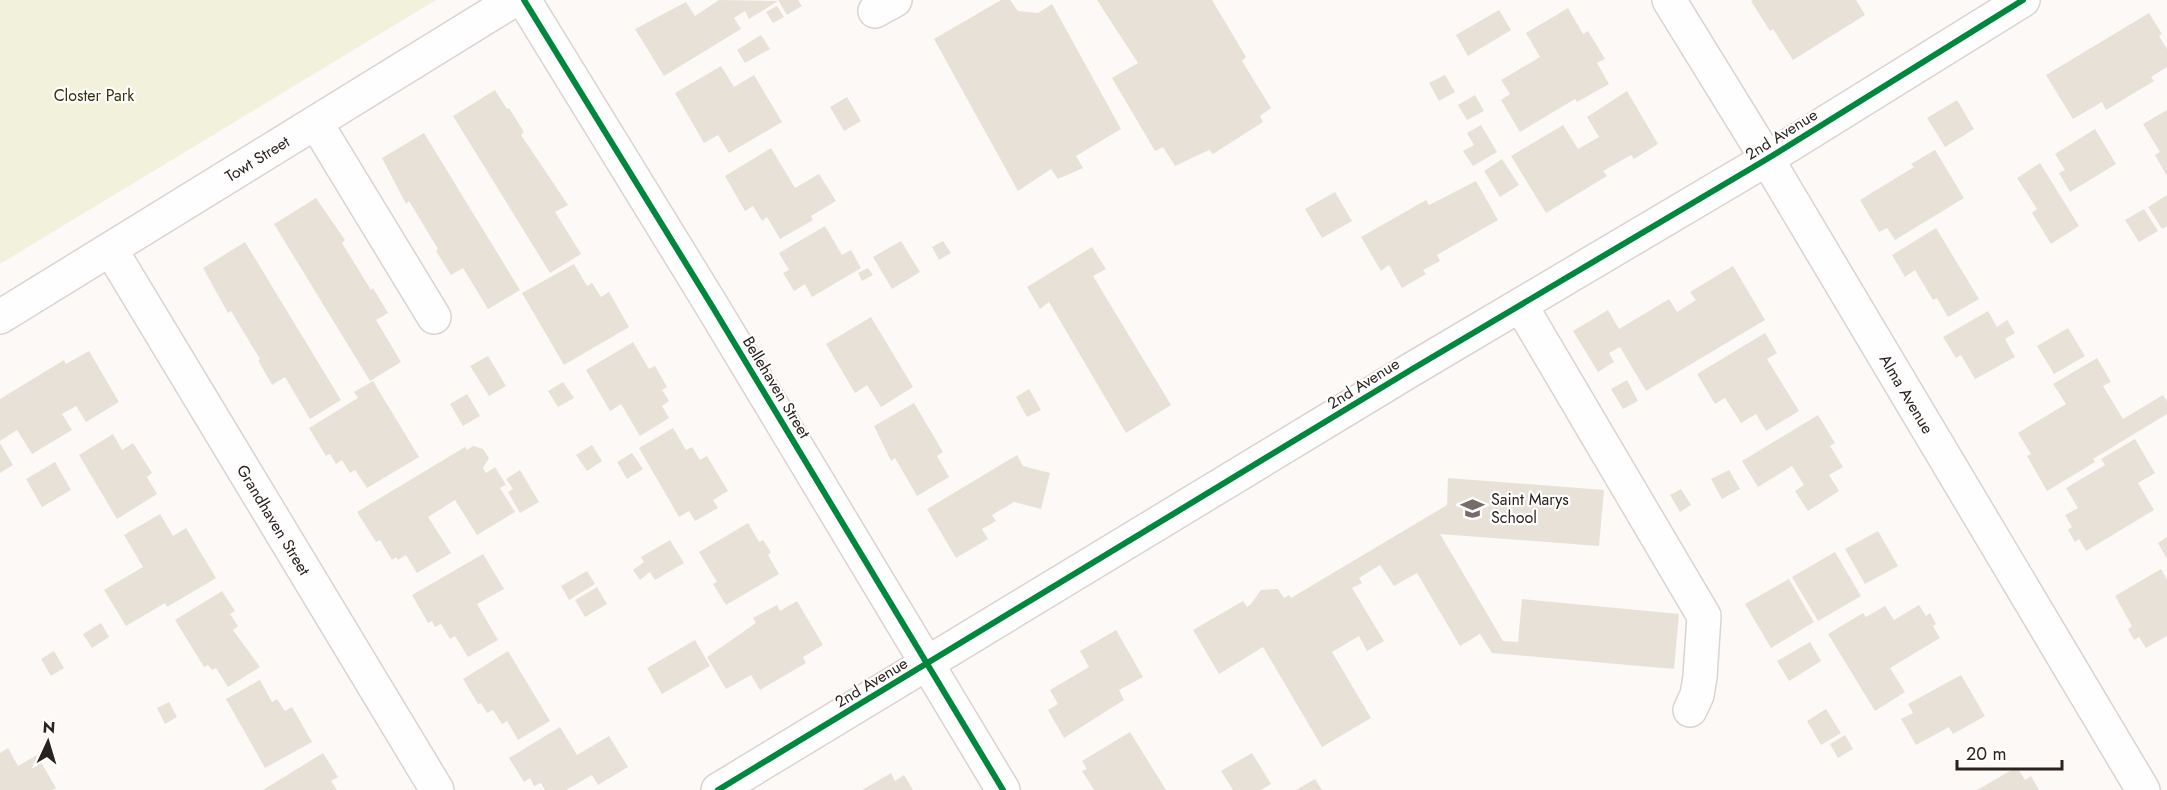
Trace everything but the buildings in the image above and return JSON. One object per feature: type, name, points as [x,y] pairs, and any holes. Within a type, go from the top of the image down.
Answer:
[{"type":"street","name":"Towt Street","points":[[0,317],[514,0]]},
{"type":"street","name":"Bellehaven Street","points":[[524,0],[712,306],[1003,790]]},
{"type":"street","name":"Alma Avenue","points":[[1669,0],[1767,159],[2143,790]]},
{"type":"street","name":"2nd Avenue","points":[[718,790],[1414,368],[1767,159],[2023,0]]},
{"type":"street","points":[[316,123],[434,317]]},
{"type":"street","name":"Grandhaven Street","points":[[111,250],[437,790]]},
{"type":"street","points":[[1521,306],[1704,616],[1700,677],[1697,695],[1690,710]]},
{"type":"green space","name":"Closter Park","points":[[0,0],[436,0],[0,264]]},
{"type":"cycle path","points":[[524,0],[712,306],[1003,790]]},
{"type":"cycle path","points":[[718,790],[1414,368],[1767,159],[2023,0]]},
{"type":"place","name":"Saint Marys School","points":[[1473,508]]}]
